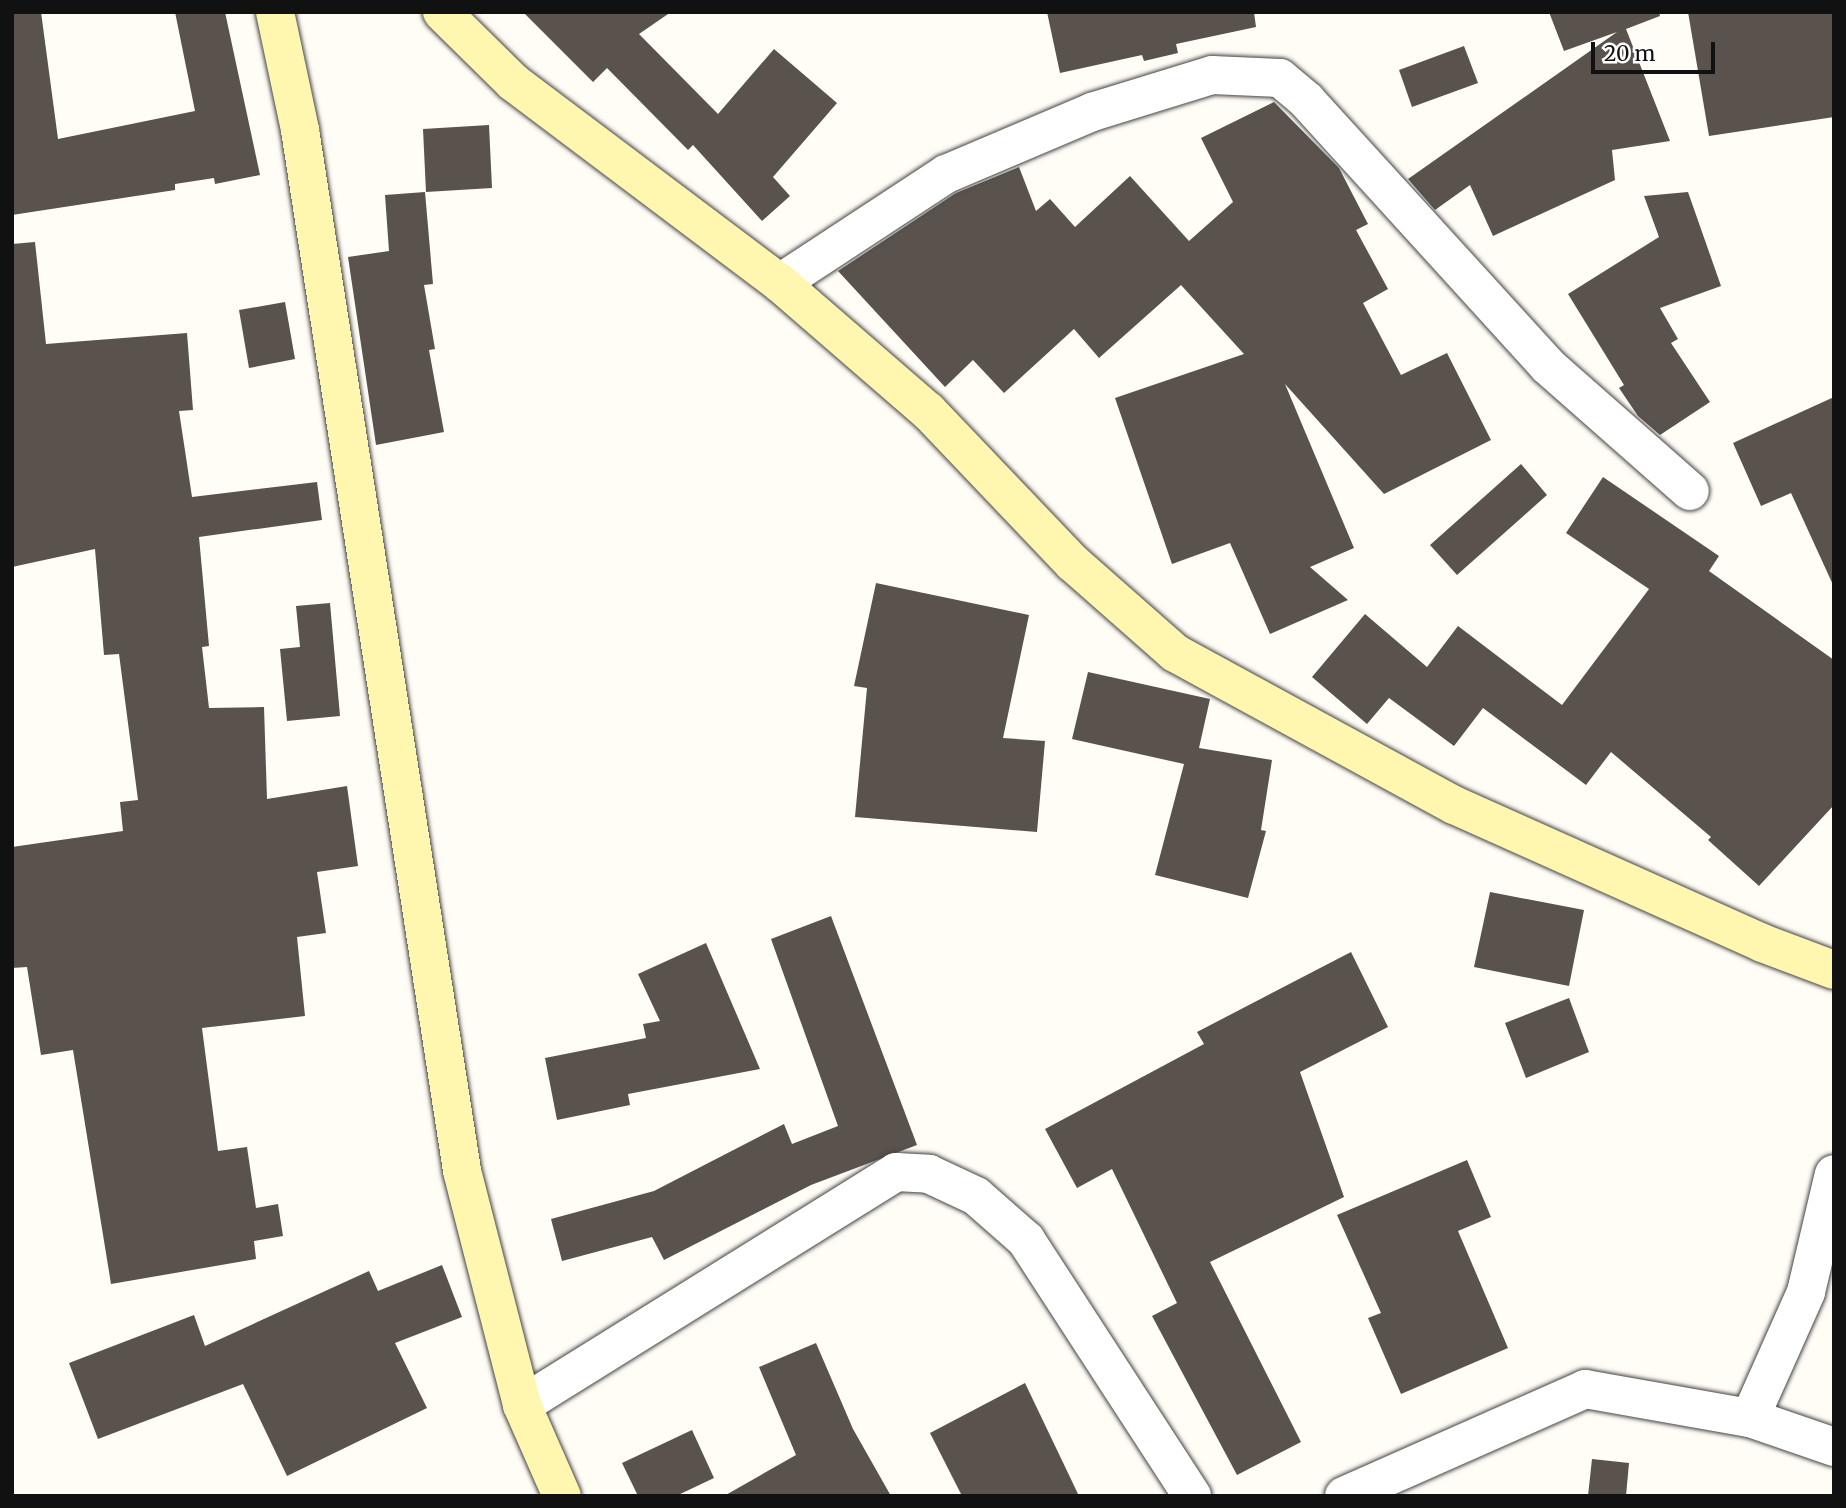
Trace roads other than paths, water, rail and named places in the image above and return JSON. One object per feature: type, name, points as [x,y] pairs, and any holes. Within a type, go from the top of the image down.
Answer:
[{"type":"street","points":[[275,12],[300,130],[453,1120],[522,1405],[562,1496]]},
{"type":"street","points":[[442,12],[513,82],[780,283],[928,411],[1073,563],[1175,653],[1454,805],[1762,943],[1834,970]]},
{"type":"street","points":[[780,283],[946,174],[1092,112],[1212,75],[1280,78],[1307,101],[1548,366],[1690,491]]},
{"type":"street","points":[[522,1405],[896,1172],[929,1174],[976,1196],[1026,1240],[1192,1496]]},
{"type":"street","points":[[1750,1418],[1806,1292],[1834,1174]]},
{"type":"street","points":[[1343,1496],[1585,1389],[1750,1418],[1834,1447]]}]
